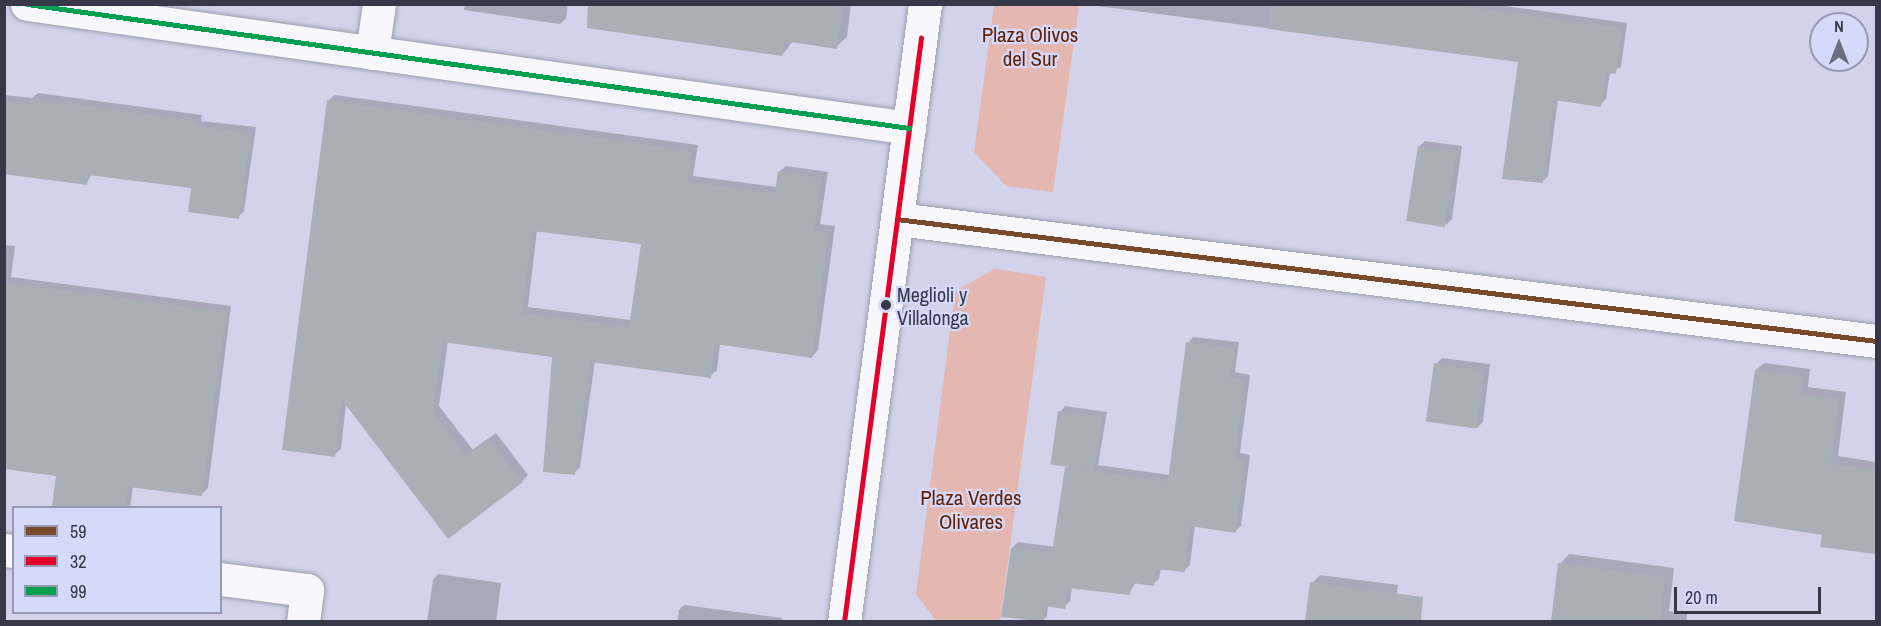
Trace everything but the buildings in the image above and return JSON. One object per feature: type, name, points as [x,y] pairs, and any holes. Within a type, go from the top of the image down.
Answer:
[{"type":"street","points":[[27,4],[909,128]]},
{"type":"street","points":[[372,53],[379,4]]},
{"type":"street","points":[[844,621],[926,4]]},
{"type":"street","points":[[897,219],[1876,341]]},
{"type":"street","points":[[222,579],[307,590],[303,621]]},
{"type":"green space","name":"Plaza Olivos del Sur","points":[[994,5],[1079,6],[1053,192],[1006,186],[974,152]]},
{"type":"green space","name":"Plaza Verdes Olivares","points":[[995,269],[1046,277],[1000,621],[936,621],[916,594],[955,291]]},
{"type":"transit line","name":"99","points":[[27,4],[909,128]]},
{"type":"transit line","name":"32","points":[[844,622],[921,38]]},
{"type":"transit line","name":"59","points":[[897,219],[1876,341]]},
{"type":"place","name":"Meglioli y Villalonga","points":[[886,305]]}]
